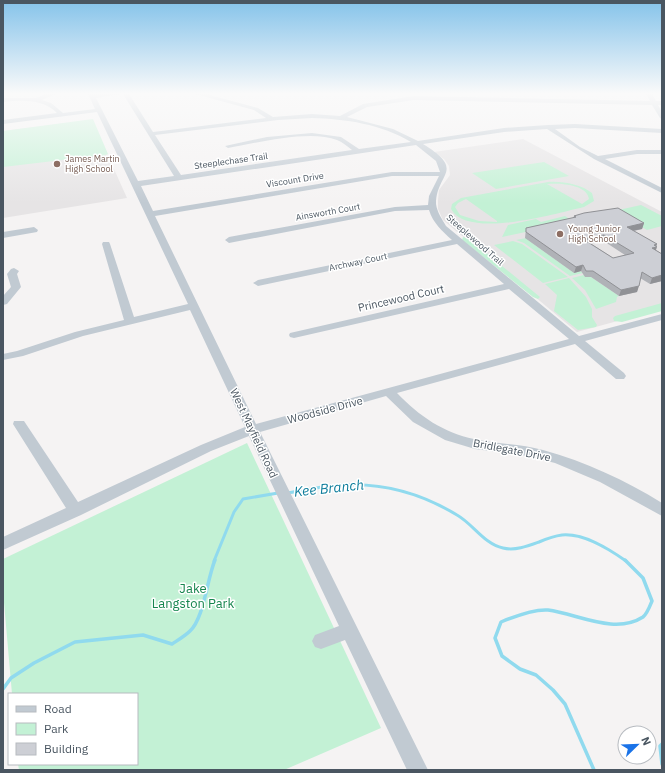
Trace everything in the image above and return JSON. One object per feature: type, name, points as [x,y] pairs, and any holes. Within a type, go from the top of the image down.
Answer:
[{"type":"street","name":"West Mayfield Road","points":[[108,130],[136,184],[288,505],[418,770]]},
{"type":"street","points":[[149,130],[179,178]]},
{"type":"street","points":[[152,134],[186,130]]},
{"type":"street","points":[[390,130],[418,143],[442,163],[443,174],[434,191],[431,207]]},
{"type":"street","name":"Steeplechase Trail","points":[[136,184],[490,132],[512,130]]},
{"type":"street","points":[[552,130],[568,143],[662,191]]},
{"type":"street","name":"Steeplechase Trail","points":[[649,130],[662,131]]},
{"type":"street","points":[[228,146],[304,135],[325,135],[341,139],[358,152]]},
{"type":"street","points":[[596,158],[628,152],[662,152]]},
{"type":"street","name":"Viscount Drive","points":[[150,214],[392,174],[410,172],[443,174]]},
{"type":"street","name":"Ainsworth Court","points":[[229,240],[395,209],[431,207]]},
{"type":"street","name":"Steeplewood Trail","points":[[431,207],[438,221],[458,241],[620,376]]},
{"type":"street","points":[[3,236],[34,230]]},
{"type":"street","name":"Archway Court","points":[[258,283],[458,241]]},
{"type":"street","points":[[106,244],[130,322]]},
{"type":"street","points":[[3,302],[16,288],[12,274],[14,271]]},
{"type":"street","name":"Princewood Court","points":[[294,335],[512,285]]},
{"type":"street","points":[[3,357],[19,354],[79,334],[193,306]]},
{"type":"street","name":"Woodside Drive","points":[[3,544],[76,511],[206,448],[253,429],[390,393],[661,318]]},
{"type":"street","name":"Bridlegate Drive","points":[[390,393],[408,412],[424,424],[445,435],[474,444],[514,448],[543,454],[588,469],[618,484],[662,510]]},
{"type":"street","points":[[20,424],[76,511]]},
{"type":"street","points":[[322,641],[349,630]]},
{"type":"shaded area","name":"James Martin High School","points":[[97,130],[127,198],[3,218],[3,131]]},
{"type":"shaded area","name":"Young Junior High School","points":[[523,139],[662,212],[662,309],[577,332],[443,220],[438,209],[439,190],[450,175],[449,166],[444,159],[434,152]]},
{"type":"green space","points":[[98,130],[108,154],[97,158],[96,156],[3,167],[3,131]]},
{"type":"green space","points":[[544,162],[569,176],[496,189],[472,173]]},
{"type":"green space","points":[[554,182],[582,187],[592,193],[594,201],[584,207],[554,214],[514,222],[493,224],[475,223],[460,218],[451,209],[452,204],[461,198]],"holes":[[[547,184],[565,184],[578,187],[587,194],[589,199],[582,204]],[[466,199],[497,221],[497,222],[479,221],[460,215],[455,207],[458,203]]]},
{"type":"green space","points":[[641,205],[662,216],[662,226],[647,230],[614,211]]},
{"type":"green space","points":[[565,216],[571,220],[568,223],[502,237],[508,225],[536,219],[541,222]]},
{"type":"green space","points":[[463,237],[469,239],[540,297],[538,299],[533,297],[462,240]]},
{"type":"green space","points":[[531,237],[528,240],[574,273],[580,271],[583,273],[570,276],[524,243],[516,240]]},
{"type":"green space","points":[[513,241],[522,244],[568,277],[543,283],[494,245]]},
{"type":"green space","points":[[584,275],[585,277],[591,277],[619,296],[617,297],[616,302],[596,309],[585,290],[572,278]]},
{"type":"green space","points":[[569,278],[586,297],[592,309],[592,317],[597,325],[596,327],[578,330],[554,311],[557,295],[545,284]]},
{"type":"green space","points":[[662,303],[662,311],[622,322],[614,321],[613,318],[615,316]]},
{"type":"green space","name":"Jake Langston Park","points":[[247,443],[381,728],[284,770],[19,770],[18,765],[138,765],[138,693],[12,693],[3,591],[3,559]]},
{"type":"building","name":"Young Junior High School","points":[[618,208],[644,223],[627,227],[657,244],[654,245],[657,247],[652,248],[662,254],[662,275],[652,278],[642,272],[639,286],[621,290],[593,271],[586,271],[583,265],[576,267],[526,232],[526,228],[576,217],[574,216]],"holes":[[[604,235],[634,253],[613,258],[583,239]]]},
{"type":"waterway","name":"Kee Branch","points":[[287,493],[321,487],[348,485],[365,485],[397,490],[412,494],[443,507],[463,519],[484,538],[496,546],[508,549],[521,548],[556,536],[570,535],[596,543],[626,561]]},
{"type":"waterway","name":"Kee Branch","points":[[214,561],[234,512],[243,499],[278,493]]},
{"type":"waterway","name":"Kee Branch","points":[[3,689],[11,678],[34,663],[75,642],[143,635],[172,644],[188,633],[195,625],[202,608],[215,560]]},
{"type":"waterway","name":"Kee Branch","points":[[594,770],[565,704],[553,690],[536,675],[520,669],[502,656],[495,638],[501,622],[531,612],[543,610],[560,612],[609,624],[632,622],[643,617],[652,601],[643,578],[626,561]]},
{"type":"waterway","name":"Kee Branch","points":[[662,744],[660,746],[662,764]]},
{"type":"place","name":"James Martin High School","points":[[57,164]]},
{"type":"place","name":"Young Junior High School","points":[[560,234]]}]
